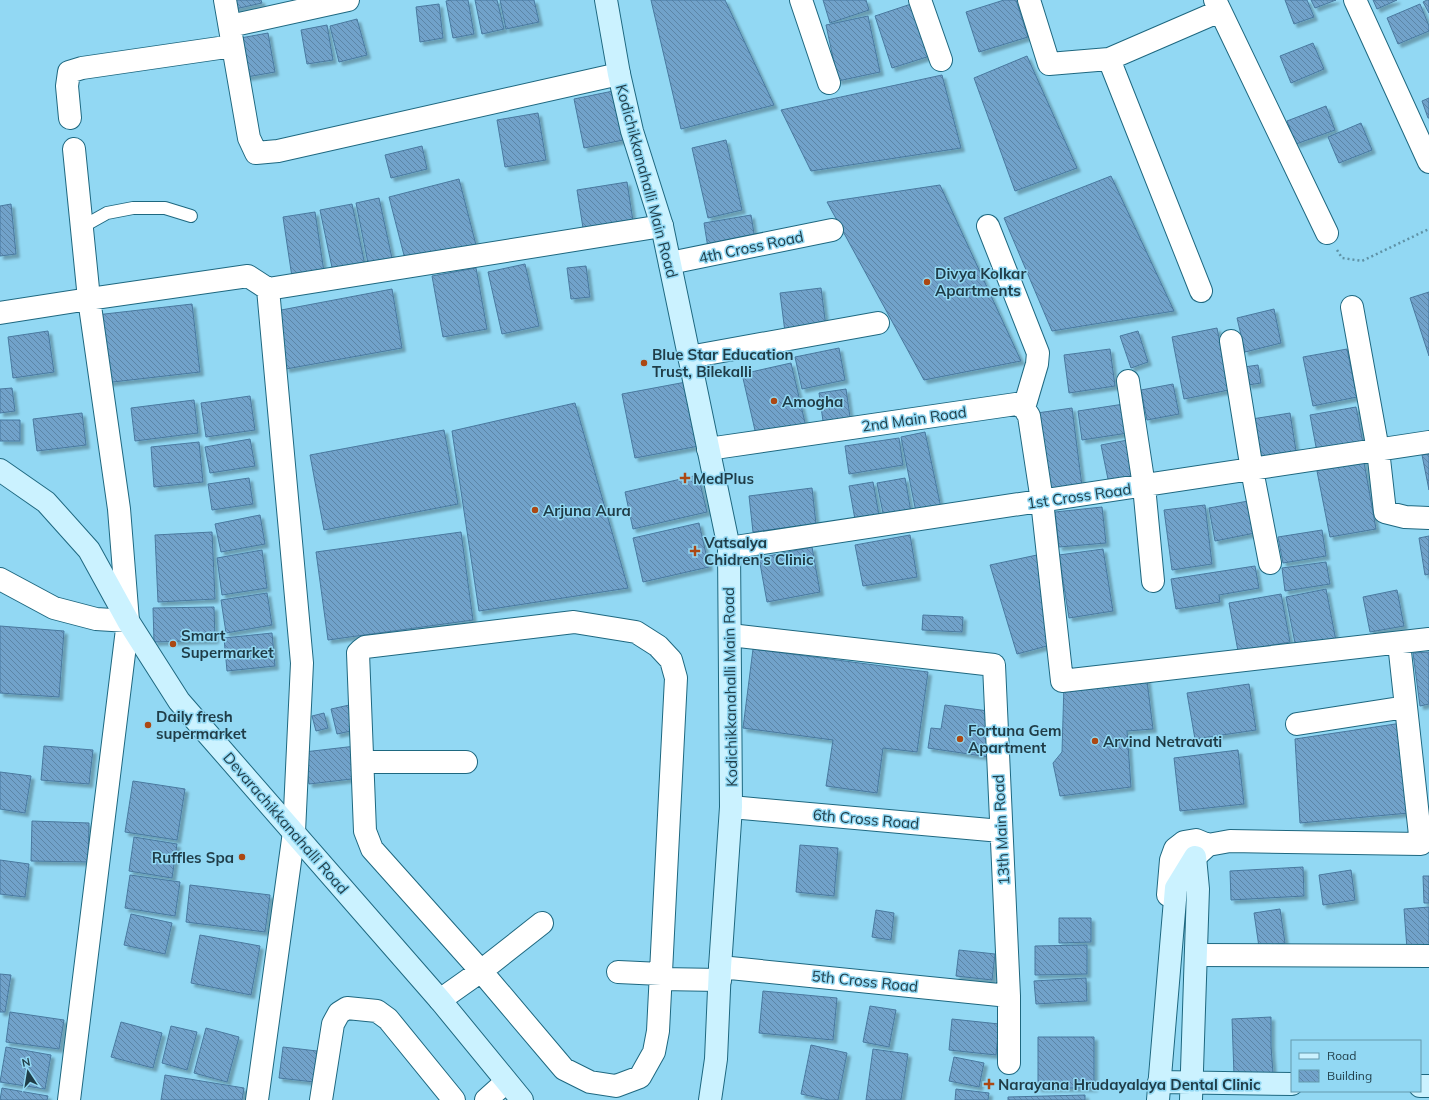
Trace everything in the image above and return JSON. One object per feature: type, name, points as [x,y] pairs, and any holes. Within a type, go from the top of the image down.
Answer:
[{"type":"street","points":[[225,0],[249,138],[256,153],[286,149],[619,74]]},
{"type":"street","points":[[70,118],[67,86],[69,72],[232,36],[348,0]]},
{"type":"street","name":"Kodichikkanahalli Main Road","points":[[606,0],[619,74],[632,131],[662,226],[729,548],[731,807],[716,1059],[710,1100]]},
{"type":"street","points":[[801,0],[829,83]]},
{"type":"street","points":[[920,0],[941,60]]},
{"type":"street","points":[[1029,0],[1049,64],[1109,59],[1218,6],[1327,233]]},
{"type":"street","points":[[1355,0],[1429,162]]},
{"type":"street","points":[[1109,59],[1201,290]]},
{"type":"street","points":[[69,1100],[128,621],[119,509],[89,299],[74,150]]},
{"type":"street","points":[[0,313],[248,276],[268,289],[662,226]]},
{"type":"street","points":[[988,226],[1038,353],[1037,364],[1024,408],[1029,416],[1042,501],[1062,681],[1429,639]]},
{"type":"street","name":"4th Cross Road","points":[[670,263],[832,230]]},
{"type":"street","points":[[256,1100],[294,832],[302,663],[268,289]]},
{"type":"street","points":[[1352,308],[1378,450],[1385,512],[1405,517],[1429,518]]},
{"type":"street","points":[[689,357],[878,323]]},
{"type":"street","points":[[1231,341],[1252,470],[1270,563]]},
{"type":"street","points":[[1128,381],[1144,486],[1153,581]]},
{"type":"street","name":"2nd Main Road","points":[[708,449],[1016,404],[1024,408]]},
{"type":"street","name":"1st Cross Road","points":[[729,548],[1429,442]]},
{"type":"street","name":"Devarachikkanahalli Road","points":[[0,470],[46,502],[89,550],[128,621],[179,701],[440,1000],[522,1100]]},
{"type":"street","points":[[0,579],[54,608],[96,620],[128,621]]},
{"type":"street","points":[[574,622],[636,632],[658,646],[671,660],[676,678],[658,1031],[654,1052],[640,1077],[616,1086],[590,1082],[564,1069],[481,971],[372,849],[365,831],[362,762],[358,653],[365,647],[574,622]]},
{"type":"street","name":"13th Main Road","points":[[730,635],[994,665],[1009,996],[1009,1063]]},
{"type":"street","points":[[1291,1084],[1191,1091],[1158,1091],[1172,892],[1202,851],[1230,841],[1425,844],[1406,708],[1399,643]]},
{"type":"street","points":[[1297,724],[1406,708]]},
{"type":"street","points":[[362,762],[466,762]]},
{"type":"street","name":"6th Cross Road","points":[[731,807],[1002,831]]},
{"type":"street","points":[[1191,1091],[1198,889],[1202,851]]},
{"type":"street","points":[[1172,892],[1198,889]]},
{"type":"street","points":[[440,1000],[481,971],[542,923]]},
{"type":"street","points":[[1196,955],[1429,956]]},
{"type":"street","name":"5th Cross Road","points":[[618,972],[661,976],[720,974],[1009,996]]},
{"type":"street","points":[[321,1100],[333,1024],[339,1013],[348,1008],[377,1011],[388,1019],[454,1100]]},
{"type":"street","points":[[486,1100],[506,1082]]},
{"type":"lane","points":[[82,227],[107,213],[133,208],[166,208],[191,216]]},
{"type":"path","points":[[1342,258],[1362,261],[1429,229]]},
{"type":"building","points":[[233,0],[261,0],[262,3],[235,9]]},
{"type":"building","points":[[468,0],[474,34],[453,38],[446,1]]},
{"type":"building","points":[[475,0],[497,0],[504,29],[482,34]]},
{"type":"building","points":[[500,0],[534,0],[539,22],[506,29]]},
{"type":"building","points":[[651,0],[725,0],[774,105],[681,129]]},
{"type":"building","points":[[823,0],[866,0],[869,10],[830,23]]},
{"type":"building","points":[[1004,0],[1016,0],[1028,37],[979,52],[966,12]]},
{"type":"building","points":[[1285,0],[1307,0],[1314,17],[1294,24]]},
{"type":"building","points":[[1311,0],[1336,0],[1315,8]]},
{"type":"building","points":[[1373,0],[1397,0],[1377,9]]},
{"type":"building","points":[[1429,0],[1429,13],[1423,2]]},
{"type":"building","points":[[914,3],[930,56],[892,68],[875,16]]},
{"type":"building","points":[[439,4],[443,38],[420,42],[416,7]]},
{"type":"building","points":[[1420,4],[1429,26],[1429,31],[1398,44],[1387,18]]},
{"type":"building","points":[[868,16],[880,72],[838,81],[826,25]]},
{"type":"building","points":[[357,19],[367,55],[339,62],[330,26]]},
{"type":"building","points":[[327,25],[333,60],[307,64],[301,30]]},
{"type":"building","points":[[268,33],[275,72],[241,78],[235,39]]},
{"type":"building","points":[[1313,43],[1324,69],[1291,83],[1280,56]]},
{"type":"building","points":[[1027,56],[1077,168],[1015,191],[974,78]]},
{"type":"building","points":[[942,75],[961,148],[811,171],[781,110]]},
{"type":"building","points":[[618,90],[628,139],[584,148],[574,99]]},
{"type":"building","points":[[1429,98],[1429,118],[1428,118],[1422,101]]},
{"type":"building","points":[[1326,106],[1335,130],[1296,144],[1287,121]]},
{"type":"building","points":[[538,113],[546,160],[505,167],[497,120]]},
{"type":"building","points":[[1361,123],[1372,150],[1339,163],[1328,137]]},
{"type":"building","points":[[726,140],[742,210],[708,218],[692,148]]},
{"type":"building","points":[[422,146],[427,169],[391,178],[385,155]]},
{"type":"building","points":[[1111,176],[1174,311],[1052,331],[1004,218]]},
{"type":"building","points":[[459,179],[476,245],[406,263],[389,197]]},
{"type":"building","points":[[627,182],[633,221],[583,228],[577,190]]},
{"type":"building","name":"Divya Kolkar Apartments","points":[[940,185],[1021,361],[924,380],[827,202]]},
{"type":"building","points":[[379,198],[393,263],[369,268],[356,203]]},
{"type":"building","points":[[11,204],[16,254],[0,256],[0,206]]},
{"type":"building","points":[[352,204],[366,270],[334,277],[320,210]]},
{"type":"building","points":[[315,212],[324,272],[292,277],[283,217]]},
{"type":"building","points":[[751,215],[755,240],[708,248],[704,223]]},
{"type":"building","points":[[525,264],[539,326],[502,334],[488,272]]},
{"type":"building","points":[[586,266],[590,297],[571,299],[567,268]]},
{"type":"building","points":[[476,268],[487,329],[443,337],[432,276]]},
{"type":"building","points":[[821,288],[826,327],[785,332],[780,293]]},
{"type":"building","points":[[392,289],[402,348],[286,369],[276,311]]},
{"type":"building","points":[[1429,292],[1429,356],[1410,298]]},
{"type":"building","points":[[192,304],[200,372],[104,383],[96,315]]},
{"type":"building","points":[[1274,309],[1281,343],[1245,352],[1237,318]]},
{"type":"building","points":[[1217,328],[1229,390],[1184,399],[1172,337]]},
{"type":"building","points":[[48,331],[54,372],[13,378],[8,337]]},
{"type":"building","points":[[1138,331],[1148,362],[1131,368],[1120,336]]},
{"type":"building","points":[[839,348],[845,380],[802,389],[795,357]]},
{"type":"building","points":[[1110,349],[1115,386],[1069,393],[1064,355]]},
{"type":"building","points":[[1347,349],[1357,397],[1313,406],[1303,357]]},
{"type":"building","name":"Amogha","points":[[791,363],[806,427],[757,439],[742,374]]},
{"type":"building","points":[[1258,365],[1261,383],[1248,385],[1244,367]]},
{"type":"building","points":[[686,382],[699,446],[635,458],[622,394]]},
{"type":"building","points":[[1173,384],[1179,414],[1147,420],[1141,390]]},
{"type":"building","points":[[12,388],[15,411],[0,413],[0,389]]},
{"type":"building","points":[[846,389],[851,424],[824,428],[819,393]]},
{"type":"building","points":[[250,396],[255,430],[206,437],[201,403]]},
{"type":"building","points":[[194,400],[198,433],[135,441],[131,408]]},
{"type":"building","name":"Arjuna Aura","points":[[575,403],[628,588],[479,611],[452,431]]},
{"type":"building","points":[[1124,404],[1128,433],[1082,440],[1078,411]]},
{"type":"building","points":[[1356,407],[1363,443],[1317,452],[1310,415]]},
{"type":"building","points":[[1072,408],[1082,486],[1047,491],[1037,413]]},
{"type":"building","points":[[82,413],[86,445],[37,451],[33,419]]},
{"type":"building","points":[[1290,413],[1296,451],[1258,458],[1252,419]]},
{"type":"building","points":[[0,420],[20,420],[20,441],[0,441]]},
{"type":"building","points":[[444,430],[458,504],[324,530],[310,455]]},
{"type":"building","points":[[925,432],[941,508],[916,512],[901,437]]},
{"type":"building","points":[[899,438],[903,465],[849,474],[845,446]]},
{"type":"building","points":[[250,439],[255,466],[210,473],[205,447]]},
{"type":"building","points":[[1133,439],[1141,483],[1110,489],[1101,445]]},
{"type":"building","points":[[199,442],[203,482],[154,487],[151,447]]},
{"type":"building","points":[[1429,454],[1429,490],[1422,455]]},
{"type":"building","points":[[1363,457],[1376,529],[1330,537],[1316,466]]},
{"type":"building","points":[[698,475],[707,512],[633,529],[625,492]]},
{"type":"building","points":[[249,478],[253,504],[212,510],[208,484]]},
{"type":"building","points":[[905,478],[911,512],[884,518],[877,483]]},
{"type":"building","points":[[873,482],[880,521],[856,525],[849,486]]},
{"type":"building","points":[[812,488],[816,524],[753,532],[749,496]]},
{"type":"building","points":[[1254,500],[1260,532],[1215,541],[1209,508]]},
{"type":"building","points":[[1205,505],[1212,564],[1172,570],[1164,510]]},
{"type":"building","points":[[1102,507],[1106,543],[1059,547],[1055,512]]},
{"type":"building","points":[[260,515],[265,544],[221,552],[215,524]]},
{"type":"building","points":[[699,523],[709,567],[643,582],[633,538]]},
{"type":"building","points":[[1322,530],[1326,556],[1283,563],[1278,537]]},
{"type":"building","points":[[212,532],[215,599],[158,602],[155,535]]},
{"type":"building","points":[[461,532],[473,620],[328,640],[316,552]]},
{"type":"building","points":[[910,535],[917,577],[863,586],[855,545]]},
{"type":"building","points":[[1429,536],[1429,574],[1425,575],[1419,538]]},
{"type":"building","points":[[812,547],[820,592],[767,602],[759,558]]},
{"type":"building","points":[[1103,549],[1113,611],[1069,618],[1059,555]]},
{"type":"building","points":[[262,550],[267,588],[222,595],[217,558]]},
{"type":"building","points":[[1037,555],[1058,643],[1017,654],[990,565]]},
{"type":"building","points":[[1326,562],[1330,584],[1285,591],[1282,568]]},
{"type":"building","points":[[1255,566],[1259,588],[1219,595],[1220,602],[1176,609],[1171,579]]},
{"type":"building","points":[[1326,589],[1336,641],[1296,648],[1286,597]]},
{"type":"building","points":[[1397,590],[1404,626],[1370,632],[1363,597]]},
{"type":"building","points":[[267,593],[272,625],[226,633],[221,600]]},
{"type":"building","points":[[1281,594],[1290,642],[1238,651],[1229,603]]},
{"type":"building","points":[[214,607],[215,640],[154,642],[153,608]]},
{"type":"building","points":[[923,615],[963,617],[962,632],[922,630]]},
{"type":"building","points":[[0,626],[64,631],[59,697],[0,693]]},
{"type":"building","points":[[272,633],[275,666],[227,671],[224,638]]},
{"type":"building","points":[[753,649],[928,672],[917,752],[883,748],[877,793],[826,786],[833,740],[743,728]]},
{"type":"building","points":[[1429,652],[1429,704],[1420,706],[1413,653]]},
{"type":"building","name":"Arvind Netravati","points":[[1146,673],[1153,729],[1127,731],[1131,787],[1060,796],[1053,763],[1062,752],[1064,684]]},
{"type":"building","points":[[1249,684],[1256,730],[1195,739],[1187,693]]},
{"type":"building","points":[[354,704],[360,729],[337,734],[331,709]]},
{"type":"building","name":"Fortuna Gem Apartment","points":[[945,705],[995,712],[989,757],[928,748],[931,728],[941,729]]},
{"type":"building","points":[[324,713],[328,728],[316,731],[312,716]]},
{"type":"building","points":[[1402,723],[1409,813],[1300,823],[1295,739]]},
{"type":"building","points":[[44,746],[93,750],[89,784],[41,780]]},
{"type":"building","points":[[356,746],[360,778],[309,784],[304,752]]},
{"type":"building","points":[[1238,750],[1244,804],[1180,811],[1174,758]]},
{"type":"building","points":[[0,772],[31,776],[25,813],[0,809]]},
{"type":"building","points":[[133,781],[185,789],[177,840],[125,832]]},
{"type":"building","points":[[32,821],[89,823],[88,862],[31,861]]},
{"type":"building","points":[[134,837],[177,844],[172,878],[129,871]]},
{"type":"building","points":[[800,845],[838,848],[834,896],[796,892]]},
{"type":"building","points":[[0,860],[29,864],[25,897],[0,894]]},
{"type":"building","points":[[1303,867],[1304,896],[1231,900],[1230,871]]},
{"type":"building","points":[[1351,870],[1355,900],[1323,905],[1319,875]]},
{"type":"building","points":[[130,875],[180,882],[175,916],[125,908]]},
{"type":"building","points":[[1423,876],[1429,876],[1429,903],[1424,903]]},
{"type":"building","points":[[190,885],[270,895],[265,932],[186,922]]},
{"type":"building","points":[[1429,907],[1429,947],[1407,949],[1404,909]]},
{"type":"building","points":[[1280,909],[1285,943],[1259,947],[1254,913]]},
{"type":"building","points":[[876,910],[894,913],[891,940],[872,937]]},
{"type":"building","points":[[131,914],[172,923],[165,954],[124,945]]},
{"type":"building","points":[[1059,918],[1091,918],[1091,942],[1059,943]]},
{"type":"building","points":[[200,935],[260,946],[251,995],[191,983]]},
{"type":"building","points":[[1087,945],[1087,974],[1035,975],[1035,946]]},
{"type":"building","points":[[959,950],[995,954],[992,980],[956,976]]},
{"type":"building","points":[[0,974],[11,975],[5,1012],[0,1012]]},
{"type":"building","points":[[1086,978],[1087,1001],[1036,1004],[1034,981]]},
{"type":"building","points":[[763,991],[837,998],[833,1040],[759,1033]]},
{"type":"building","points":[[870,1006],[896,1010],[889,1047],[863,1042]]},
{"type":"building","points":[[10,1012],[64,1020],[59,1049],[6,1042]]},
{"type":"building","points":[[1271,1017],[1273,1073],[1234,1075],[1232,1019]]},
{"type":"building","points":[[952,1019],[999,1024],[996,1055],[949,1050]]},
{"type":"building","points":[[121,1022],[162,1033],[153,1068],[111,1057]]},
{"type":"building","points":[[171,1026],[197,1032],[187,1070],[162,1063]]},
{"type":"building","points":[[206,1028],[239,1037],[227,1082],[194,1073]]},
{"type":"building","points":[[1038,1037],[1094,1037],[1094,1088],[1038,1088]]},
{"type":"building","points":[[811,1045],[847,1053],[838,1100],[829,1100],[801,1094]]},
{"type":"building","points":[[6,1047],[51,1055],[45,1089],[0,1082]]},
{"type":"building","points":[[283,1047],[317,1051],[314,1082],[279,1078]]},
{"type":"building","points":[[873,1049],[908,1054],[901,1100],[866,1100]]},
{"type":"building","points":[[954,1057],[984,1063],[979,1087],[949,1081]]},
{"type":"building","points":[[165,1075],[244,1088],[242,1100],[161,1100]]},
{"type":"building","points":[[2,1088],[48,1096],[47,1100],[0,1100]]},
{"type":"building","points":[[956,1089],[989,1093],[988,1100],[955,1100]]},
{"type":"building","points":[[1085,1095],[1085,1100],[1008,1100],[1008,1097]]},
{"type":"place","name":"Divya Kolkar Apartments","points":[[927,282]]},
{"type":"place","name":"Blue Star Education Trust, Bilekalli","points":[[644,363]]},
{"type":"place","name":"Amogha","points":[[774,401]]},
{"type":"place","name":"MedPlus","points":[[685,478]]},
{"type":"place","name":"Arjuna Aura","points":[[535,510]]},
{"type":"place","name":"Vatsalya Chidren's Clinic","points":[[695,551]]},
{"type":"place","name":"Smart Supermarket","points":[[173,644]]},
{"type":"place","name":"Daily fresh supermarket","points":[[148,725]]},
{"type":"place","name":"Fortuna Gem Apartment","points":[[960,739]]},
{"type":"place","name":"Arvind Netravati","points":[[1095,741]]},
{"type":"place","name":"Ruffles Spa","points":[[242,857]]},
{"type":"place","name":"Narayana Hrudayalaya Dental Clinic","points":[[989,1084]]}]
